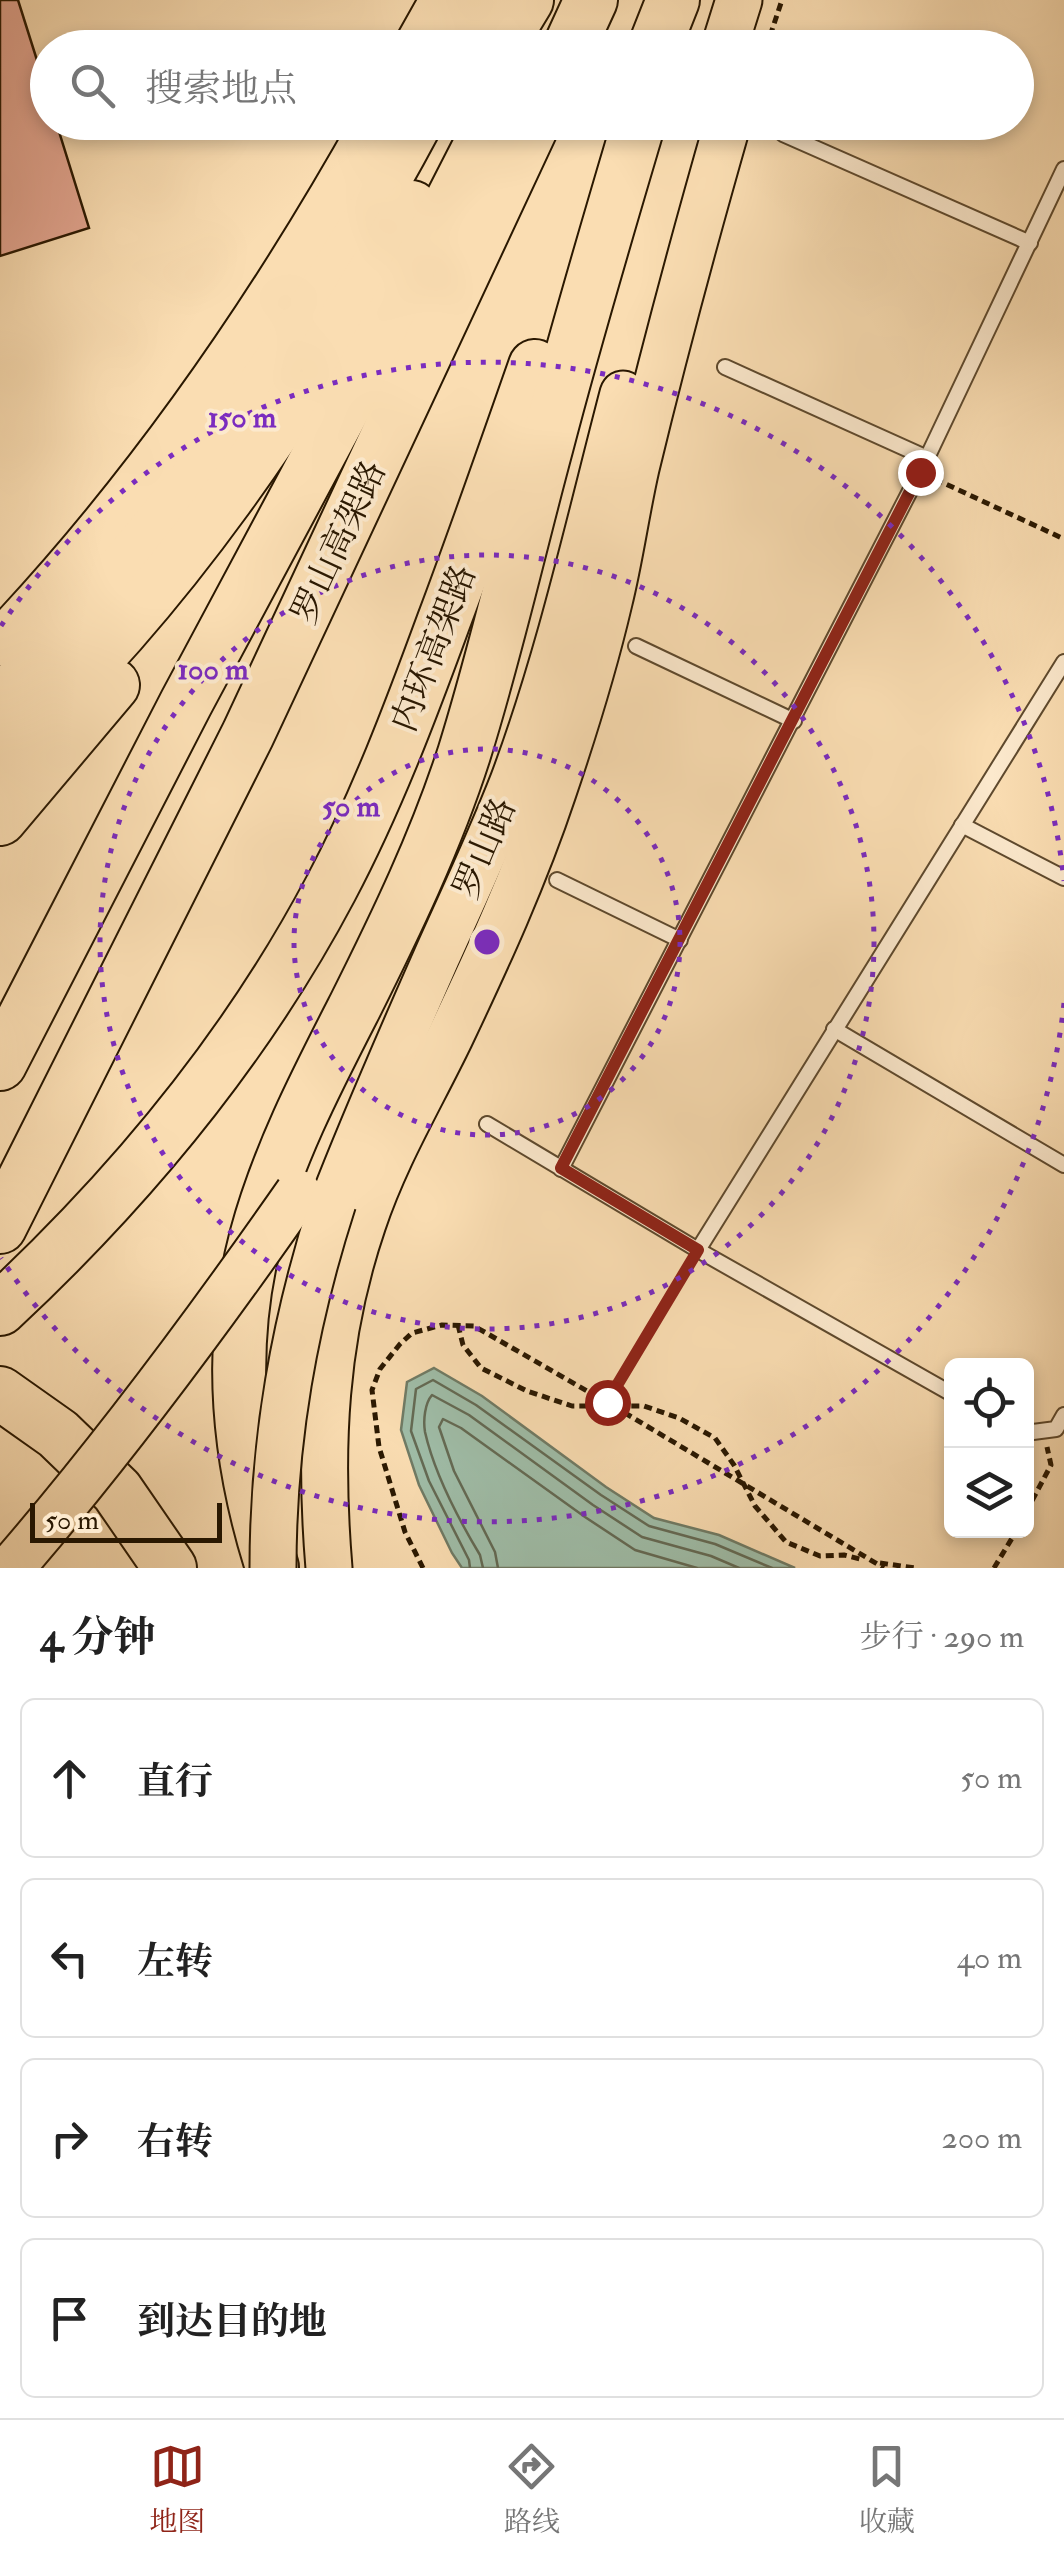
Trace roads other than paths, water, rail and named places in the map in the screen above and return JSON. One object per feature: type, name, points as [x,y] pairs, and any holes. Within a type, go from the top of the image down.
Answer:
[{"type":"highway","points":[[509,30],[527,0]]},
{"type":"highway","points":[[536,30],[548,0]]},
{"type":"highway","points":[[577,30],[591,0]]},
{"type":"highway","points":[[662,30],[675,0]]},
{"type":"highway","points":[[667,30],[675,0]]},
{"type":"highway","points":[[0,754],[103,650],[234,487],[354,307],[448,140]]},
{"type":"highway","name":"罗山高架路","points":[[0,1064],[483,140]]},
{"type":"highway","name":"罗山高架路","points":[[0,1227],[248,734],[526,140]]},
{"type":"highway","name":"内环高架路","points":[[0,1309],[112,1198],[204,1086],[290,958],[330,890],[400,737],[617,140]]},
{"type":"highway","points":[[273,1568],[242,1448],[239,1400],[244,1293],[256,1238],[291,1137],[410,893],[443,815],[483,690],[573,349],[635,140]]},
{"type":"highway","points":[[0,819],[112,686],[384,331]]},
{"type":"highway","points":[[0,1393],[58,1434],[116,1491],[170,1568]]},
{"type":"main road","points":[[426,30],[443,0]]},
{"type":"main road","points":[[469,30],[485,0]]},
{"type":"main road","points":[[730,30],[739,0]]},
{"type":"main road","points":[[754,30],[762,0]]},
{"type":"main road","points":[[0,644],[81,554],[202,400],[309,236],[365,140]]},
{"type":"main road","points":[[0,698],[129,557],[259,387],[326,285],[411,140]]},
{"type":"main road","name":"罗山路","points":[[273,1568],[278,1446],[297,1327],[314,1261],[372,1101],[488,844],[539,705],[694,140]]},
{"type":"main road","points":[[329,1568],[323,1500],[324,1426],[330,1352],[344,1287],[382,1171],[505,918],[552,793],[609,604],[635,472],[677,300],[723,140]]},
{"type":"main road","points":[[11,1568],[111,1448],[288,1207],[358,1094],[446,937]]},
{"type":"lane","points":[[797,140],[1030,243]]},
{"type":"lane","points":[[561,1168],[924,465],[1064,170]]},
{"type":"lane","points":[[725,368],[924,465]]},
{"type":"lane","points":[[636,646],[794,721]]},
{"type":"lane","points":[[698,1250],[1064,662]]},
{"type":"lane","points":[[962,825],[1064,878]]},
{"type":"lane","points":[[558,880],[680,940]]},
{"type":"lane","points":[[834,1029],[1064,1165]]},
{"type":"lane","points":[[486,1124],[944,1389]]},
{"type":"lane","points":[[1034,1432],[1056,1429],[1064,1415]]},
{"type":"water","points":[[434,1368],[482,1396],[654,1518],[719,1535],[795,1568],[462,1568],[419,1485],[401,1430],[407,1382]]}]
